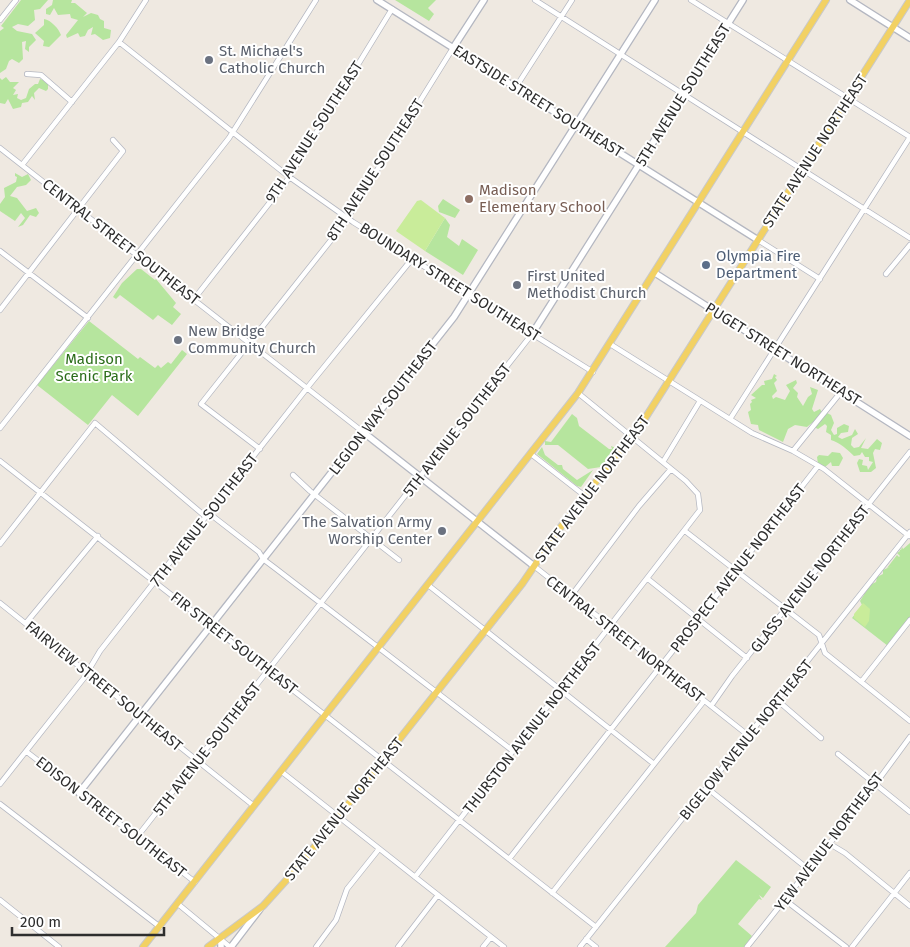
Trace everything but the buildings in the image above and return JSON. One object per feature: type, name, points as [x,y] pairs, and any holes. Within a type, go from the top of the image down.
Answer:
[{"type":"main road","points":[[143,947],[578,393],[826,0]]},
{"type":"main road","name":"STATE AVENUE NORTHEAST","points":[[263,906],[288,880],[384,760],[631,438],[669,382],[910,0]]},
{"type":"main road","points":[[208,947],[263,906]]},
{"type":"street","points":[[0,20],[16,0]]},
{"type":"street","points":[[22,165],[119,42],[146,0]]},
{"type":"street","points":[[0,428],[233,132],[316,0]]},
{"type":"street","name":"EASTSIDE STREET SOUTHEAST","points":[[377,0],[758,240]]},
{"type":"street","name":"8TH AVENUE SOUTHEAST","points":[[260,449],[201,404],[347,217],[484,0]]},
{"type":"street","points":[[535,0],[910,238]]},
{"type":"street","points":[[516,87],[572,0]]},
{"type":"street","name":"LEGION WAY SOUTHEAST","points":[[80,793],[364,432],[469,295],[655,0]]},
{"type":"street","points":[[691,0],[910,137],[730,419]]},
{"type":"street","name":"5TH AVENUE SOUTHEAST","points":[[137,837],[532,334],[742,0]]},
{"type":"street","points":[[850,0],[910,38]]},
{"type":"street","name":"9TH AVENUE SOUTHEAST","points":[[194,299],[288,176],[392,9]]},
{"type":"street","name":"BOUNDARY STREET SOUTHEAST","points":[[119,42],[288,176],[412,259],[593,372]]},
{"type":"street","points":[[27,74],[41,75],[72,102]]},
{"type":"street","points":[[0,310],[30,274],[78,210],[86,196],[123,151],[113,140]]},
{"type":"street","name":"CENTRAL STREET SOUTHEAST","points":[[0,148],[364,432],[477,523]]},
{"type":"street","points":[[758,240],[820,279]]},
{"type":"street","points":[[886,274],[910,245]]},
{"type":"street","points":[[0,250],[88,318]]},
{"type":"street","name":"7TH AVENUE SOUTHEAST","points":[[0,784],[27,752],[87,673],[100,651],[412,259]]},
{"type":"street","name":"PUGET STREET NORTHEAST","points":[[655,273],[910,436]]},
{"type":"street","points":[[610,344],[752,433],[818,466],[909,535]]},
{"type":"street","points":[[793,452],[841,392]]},
{"type":"street","points":[[571,596],[643,501],[671,469],[578,393]]},
{"type":"street","points":[[663,462],[700,401]]},
{"type":"street","points":[[0,544],[95,423],[208,515],[259,552],[264,559],[514,751]]},
{"type":"street","name":"GLASS AVENUE NORTHEAST","points":[[710,706],[910,452]]},
{"type":"street","points":[[531,454],[585,496]]},
{"type":"street","name":"FIR STREET SOUTHEAST","points":[[0,461],[156,581],[596,927]]},
{"type":"street","name":"PROSPECT AVENUE NORTHEAST","points":[[509,859],[818,466]]},
{"type":"street","name":"THURSTON AVENUE NORTHEAST","points":[[415,877],[700,510],[699,498],[686,481],[671,469]]},
{"type":"street","points":[[293,475],[314,495],[399,560]]},
{"type":"street","name":"CENTRAL STREET NORTHEAST","points":[[477,523],[749,736]]},
{"type":"street","points":[[685,530],[819,635],[825,653],[910,721]]},
{"type":"street","name":"BIGELOW AVENUE NORTHEAST","points":[[580,947],[909,535]]},
{"type":"street","points":[[26,623],[98,536]]},
{"type":"street","points":[[648,579],[747,658]]},
{"type":"street","points":[[428,585],[654,764]]},
{"type":"street","name":"FAIRVIEW STREET SOUTHEAST","points":[[0,603],[254,806]]},
{"type":"street","points":[[860,682],[908,627],[910,620]]},
{"type":"street","points":[[777,700],[821,738]]},
{"type":"street","points":[[552,892],[704,701]]},
{"type":"street","name":"YEW AVENUE NORTHEAST","points":[[747,947],[830,844],[910,737]]},
{"type":"street","name":"EDISON STREET SOUTHEAST","points":[[27,752],[195,882]]},
{"type":"street","points":[[838,754],[910,812]]},
{"type":"street","points":[[282,772],[504,947]]},
{"type":"street","points":[[707,788],[808,869]]},
{"type":"street","points":[[0,804],[160,927]]},
{"type":"street","points":[[830,844],[845,853],[910,906]]},
{"type":"street","points":[[316,947],[336,920],[347,889],[379,849]]},
{"type":"street","points":[[852,947],[910,873]]},
{"type":"street","points":[[398,947],[438,895]]},
{"type":"street","points":[[0,900],[59,947]]},
{"type":"street","points":[[785,900],[846,947]]},
{"type":"street","points":[[178,904],[231,947]]},
{"type":"street","name":"STATE AVENUE NORTHEAST","points":[[231,947],[263,906]]},
{"type":"street","points":[[484,947],[491,937]]},
{"type":"street","points":[[221,938],[221,947]]},
{"type":"street","points":[[586,940],[596,947]]},
{"type":"green space","points":[[21,0],[48,0],[40,9],[34,10],[35,20],[28,26],[18,24],[12,27],[17,31],[32,34],[36,40],[29,47],[29,52],[25,49],[26,41],[22,42],[23,59],[19,63],[12,59],[9,61],[6,69],[0,73],[0,31],[4,28],[1,26]]},
{"type":"green space","points":[[53,0],[72,0],[71,3],[75,3],[87,13],[83,17],[91,13],[98,15],[104,21],[104,28],[111,30],[110,38],[103,40],[95,34],[91,35],[93,27],[88,30],[85,36],[80,37],[78,33],[67,38],[66,35],[78,20],[71,18],[70,14],[58,15],[54,8],[50,15],[46,14],[46,9],[52,5]]},
{"type":"green space","points":[[395,0],[436,0],[428,8],[434,14],[429,21]]},
{"type":"green space","points":[[44,19],[54,25],[61,35],[49,47],[43,46],[44,41],[35,33],[44,25]]},
{"type":"green space","points":[[6,77],[10,82],[19,82],[13,88],[16,90],[13,95],[18,94],[17,98],[21,100],[26,98],[29,89],[38,84],[40,79],[48,82],[48,89],[46,91],[39,88],[34,93],[35,100],[32,96],[28,102],[22,103],[21,107],[13,109],[8,99],[5,104],[0,103],[0,78],[2,80]]},
{"type":"green space","points":[[15,173],[22,177],[28,174],[31,180],[26,185],[17,187],[10,196],[17,198],[27,211],[36,208],[39,213],[36,217],[30,215],[23,225],[18,227],[25,218],[21,213],[15,221],[0,211],[0,204],[5,197],[4,188],[16,182],[17,177]]},
{"type":"green space","points":[[443,199],[460,210],[455,218],[439,212],[438,206]]},
{"type":"green space","points":[[421,200],[445,218],[425,251],[396,231],[417,201]]},
{"type":"green space","points":[[445,218],[450,225],[447,237],[459,246],[462,239],[478,250],[463,275],[425,251]]},
{"type":"green space","points":[[137,269],[141,269],[156,279],[176,303],[173,307],[181,314],[172,325],[158,315],[153,320],[120,295],[116,299],[113,297],[122,283]]},
{"type":"green space","name":"Madison Scenic Park","points":[[89,321],[138,359],[140,357],[155,368],[158,365],[161,368],[168,362],[171,364],[182,350],[187,354],[138,416],[112,395],[88,425],[37,385]]},
{"type":"green space","points":[[774,374],[777,376],[775,377],[777,380],[774,383],[777,391],[772,396],[773,399],[776,397],[785,400],[790,391],[786,385],[796,380],[797,383],[793,388],[798,393],[797,397],[803,406],[812,394],[810,387],[818,390],[812,409],[814,412],[820,409],[824,416],[827,413],[831,415],[834,423],[831,430],[834,435],[837,434],[837,428],[844,424],[849,426],[848,432],[841,433],[838,437],[842,439],[852,435],[855,429],[858,434],[852,438],[851,445],[854,448],[859,447],[866,438],[861,448],[868,449],[877,439],[882,443],[880,450],[875,449],[873,453],[876,468],[871,472],[860,472],[857,463],[859,459],[863,460],[862,465],[867,466],[868,470],[873,462],[869,461],[869,457],[865,457],[862,452],[860,455],[854,456],[843,446],[831,440],[831,435],[826,432],[827,426],[825,424],[818,429],[814,427],[813,422],[807,427],[795,425],[788,429],[783,442],[759,430],[758,425],[751,424],[748,412],[751,410],[751,400],[756,398],[751,395],[762,385],[765,385],[764,381],[772,379]]},
{"type":"green space","points":[[572,414],[577,418],[579,426],[609,449],[612,449],[611,446],[616,448],[601,467],[588,469],[558,445],[545,445],[545,441],[551,442]]},
{"type":"green space","points":[[542,447],[545,455],[558,465],[562,465],[563,469],[577,480],[593,470],[581,487],[577,486],[537,454]]},
{"type":"green space","points":[[832,452],[840,453],[843,458],[839,466],[832,466],[831,462],[825,467],[818,464],[817,457],[819,455],[828,456]]},
{"type":"green space","points":[[910,543],[910,618],[888,646],[852,618],[862,605],[860,601],[870,585],[876,582],[877,577],[883,574],[883,570],[892,566],[887,568],[897,555],[900,556],[897,553],[900,551],[899,549],[901,550],[902,547],[903,549]]},
{"type":"green space","points":[[863,603],[870,609],[869,621],[865,627],[854,618],[854,614]]},
{"type":"green space","points":[[736,860],[771,887],[763,898],[759,895],[762,900],[759,899],[738,924],[752,936],[744,947],[665,947],[696,913],[698,905]]},
{"type":"place","name":"St. Michael's Catholic Church","points":[[209,60]]},
{"type":"place","name":"Madison Elementary School","points":[[469,199]]},
{"type":"place","name":"Olympia Fire Department","points":[[706,265]]},
{"type":"place","name":"First United Methodist Church","points":[[517,285]]},
{"type":"place","name":"New Bridge Community Church","points":[[178,340]]},
{"type":"place","name":"The Salvation Army Worship Center","points":[[442,531]]}]
